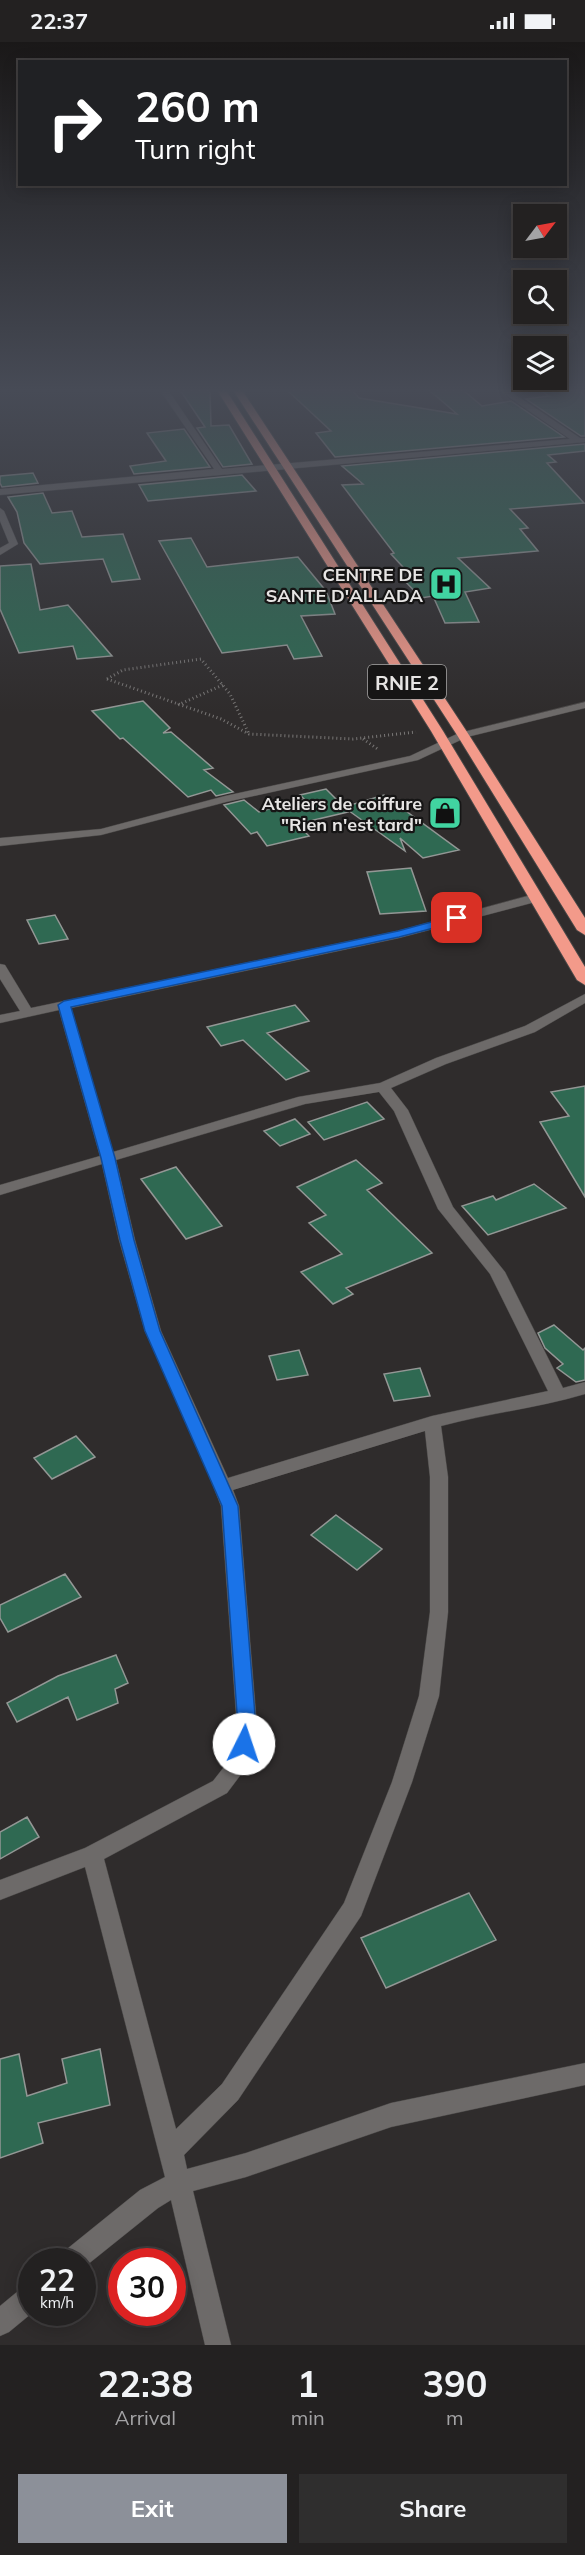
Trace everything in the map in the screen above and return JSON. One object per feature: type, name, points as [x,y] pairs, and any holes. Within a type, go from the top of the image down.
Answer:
[{"type":"highway","name":"RNIE 2","points":[[290,497],[438,731],[585,980]]},
{"type":"highway","name":"RNIE 2","points":[[308,497],[463,735],[585,930]]},
{"type":"street","points":[[0,511],[14,544],[0,552]]},
{"type":"street","points":[[0,842],[101,832],[225,799],[414,758],[463,735],[585,705]]},
{"type":"street","points":[[0,1019],[399,934],[535,898]]},
{"type":"street","points":[[0,968],[27,1012]]},
{"type":"street","points":[[0,1190],[303,1100],[383,1087],[441,1061],[530,1029],[585,998]]},
{"type":"street","points":[[0,1890],[92,1856],[220,1787],[241,1761],[247,1727],[230,1506],[223,1485],[153,1331],[127,1240],[108,1158],[64,1005]]},
{"type":"street","points":[[383,1087],[401,1110],[446,1209],[497,1272],[559,1396]]},
{"type":"street","points":[[223,1485],[432,1422],[497,1405],[559,1396],[585,1388]]},
{"type":"street","points":[[171,2151],[230,2092],[353,1909],[402,1782],[429,1696],[439,1612],[439,1477],[432,1422]]},
{"type":"street","points":[[92,1856],[171,2151],[218,2345]]},
{"type":"street","points":[[88,2248],[149,2199],[179,2183],[246,2165],[391,2115],[585,2074]]},
{"type":"street","points":[[0,2323],[18,2308]]},
{"type":"path","points":[[249,734],[243,713],[225,684],[201,659],[123,670],[106,679],[130,685],[178,705],[221,718],[249,734],[353,740],[438,731]]},
{"type":"path","points":[[178,705],[225,684]]},
{"type":"building","points":[[8,497],[45,497],[52,513],[72,511],[82,537],[123,534],[140,579],[112,582],[103,559],[40,564],[24,543],[17,512]]},
{"type":"building","points":[[146,497],[186,497],[148,501]]},
{"type":"building","points":[[352,497],[579,497],[584,503],[510,509],[528,528],[520,529],[538,551],[458,558],[490,588],[465,592],[479,622],[445,623],[433,596],[421,598],[403,579],[413,578],[391,554],[394,553]]},
{"type":"building","points":[[191,538],[207,567],[298,557],[326,591],[335,614],[301,616],[322,656],[294,659],[287,645],[222,653],[159,541]]},
{"type":"building","points":[[31,564],[40,610],[68,605],[112,656],[77,659],[73,646],[19,653],[0,609],[0,566]]},
{"type":"building","points":[[143,701],[170,728],[163,733],[171,732],[213,768],[204,770],[233,792],[216,796],[211,790],[188,797],[123,738],[120,739],[92,711]]},
{"type":"building","points":[[326,789],[344,807],[384,795],[459,850],[423,858],[400,838],[405,851],[345,808],[348,812],[297,824],[309,836],[267,846],[257,832],[251,834],[224,805],[244,800],[259,812],[304,799],[300,795]]},
{"type":"building","points":[[411,868],[426,911],[380,914],[367,872]]},
{"type":"building","points":[[55,915],[68,939],[39,944],[27,920]]},
{"type":"building","points":[[295,1005],[309,1021],[267,1033],[309,1071],[286,1080],[243,1040],[221,1046],[207,1027]]},
{"type":"building","points":[[585,1086],[585,1197],[540,1122],[569,1116],[551,1092]]},
{"type":"building","points":[[367,1102],[384,1119],[324,1140],[308,1122]]},
{"type":"building","points":[[295,1119],[310,1134],[280,1146],[264,1131]]},
{"type":"building","points":[[356,1160],[382,1183],[367,1190],[432,1253],[346,1288],[353,1294],[333,1304],[301,1272],[342,1254],[309,1223],[326,1215],[297,1187]]},
{"type":"building","points":[[176,1167],[222,1226],[186,1239],[141,1179]]},
{"type":"building","points":[[534,1184],[566,1208],[488,1235],[462,1206],[493,1196],[496,1200]]},
{"type":"building","points":[[554,1325],[583,1350],[585,1348],[585,1380],[576,1382],[557,1368],[563,1364],[545,1348],[538,1333]]},
{"type":"building","points":[[299,1350],[308,1375],[277,1380],[269,1356]]},
{"type":"building","points":[[420,1368],[430,1396],[394,1401],[384,1374]]},
{"type":"building","points":[[76,1436],[95,1457],[52,1479],[34,1458]]},
{"type":"building","points":[[336,1515],[382,1549],[357,1570],[311,1535]]},
{"type":"building","points":[[65,1574],[81,1597],[8,1632],[0,1618],[0,1605]]},
{"type":"building","points":[[116,1655],[128,1683],[115,1689],[118,1703],[77,1720],[68,1697],[17,1722],[7,1703],[58,1676]]},
{"type":"building","points":[[27,1817],[39,1837],[0,1859],[0,1832]]},
{"type":"building","points":[[469,1893],[496,1940],[386,1988],[361,1938]]},
{"type":"building","points":[[100,2049],[110,2105],[38,2123],[43,2143],[0,2158],[0,2059],[19,2054],[27,2096],[67,2083],[62,2059]]},
{"type":"place","name":"CENTRE DE SANTE D'ALLADA","points":[[446,584]]},
{"type":"place","name":"Ateliers de coiffure \"Rien n'est tard\"","points":[[445,813]]},
{"type":"route","points":[[244,1744],[247,1727],[237,1572],[230,1506],[213,1462],[153,1331],[127,1240],[108,1158],[64,1005],[399,934],[457,918]]}]
